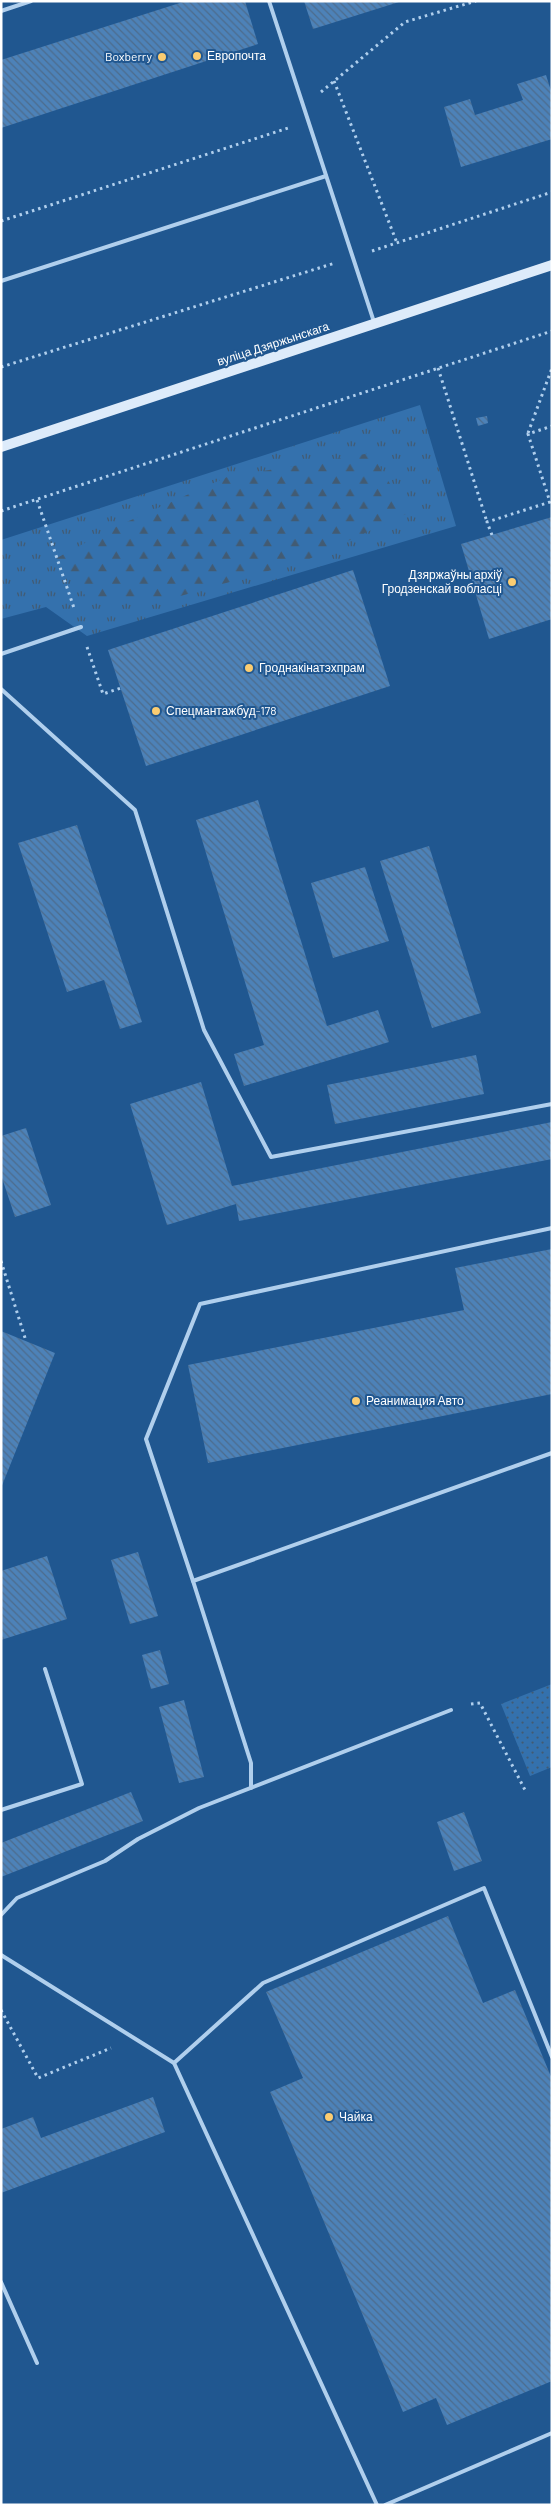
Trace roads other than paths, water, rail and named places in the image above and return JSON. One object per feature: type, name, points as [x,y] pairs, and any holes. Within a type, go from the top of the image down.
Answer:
[{"type":"main road","name":"вуліца Дзяржынскага","points":[[1,447],[552,265]]},
{"type":"lane","points":[[1,11],[31,1]]},
{"type":"lane","points":[[269,1],[375,324]]},
{"type":"lane","points":[[1,281],[326,176]]},
{"type":"lane","points":[[1,654],[81,627]]},
{"type":"lane","points":[[1,689],[135,810],[204,1030],[271,1157],[552,1104]]},
{"type":"lane","points":[[251,1788],[251,1763],[146,1439],[200,1304],[552,1228]]},
{"type":"lane","points":[[193,1581],[552,1453]]},
{"type":"lane","points":[[1,1810],[82,1784],[45,1669]]},
{"type":"lane","points":[[1,1915],[17,1898],[105,1861],[138,1840],[199,1808],[451,1710]]},
{"type":"lane","points":[[174,2063],[262,1983],[484,1888],[552,2057]]},
{"type":"lane","points":[[1,1955],[174,2063],[377,2505]]},
{"type":"lane","points":[[1,2282],[37,2363]]},
{"type":"lane","points":[[386,2505],[552,2433]]},
{"type":"place","name":"Европочта","points":[[197,56]]},
{"type":"place","name":"Boxberry","points":[[162,57]]},
{"type":"place","name":"Дзяржаўны архіў Гродзенскай вобласці","points":[[512,582]]},
{"type":"place","name":"Гроднакінатэхпрам","points":[[249,668]]},
{"type":"place","name":"Спецмантажбуд-178","points":[[156,711]]},
{"type":"place","name":"Реанимация Авто","points":[[356,1401]]},
{"type":"place","name":"Чайка","points":[[329,2117]]}]
